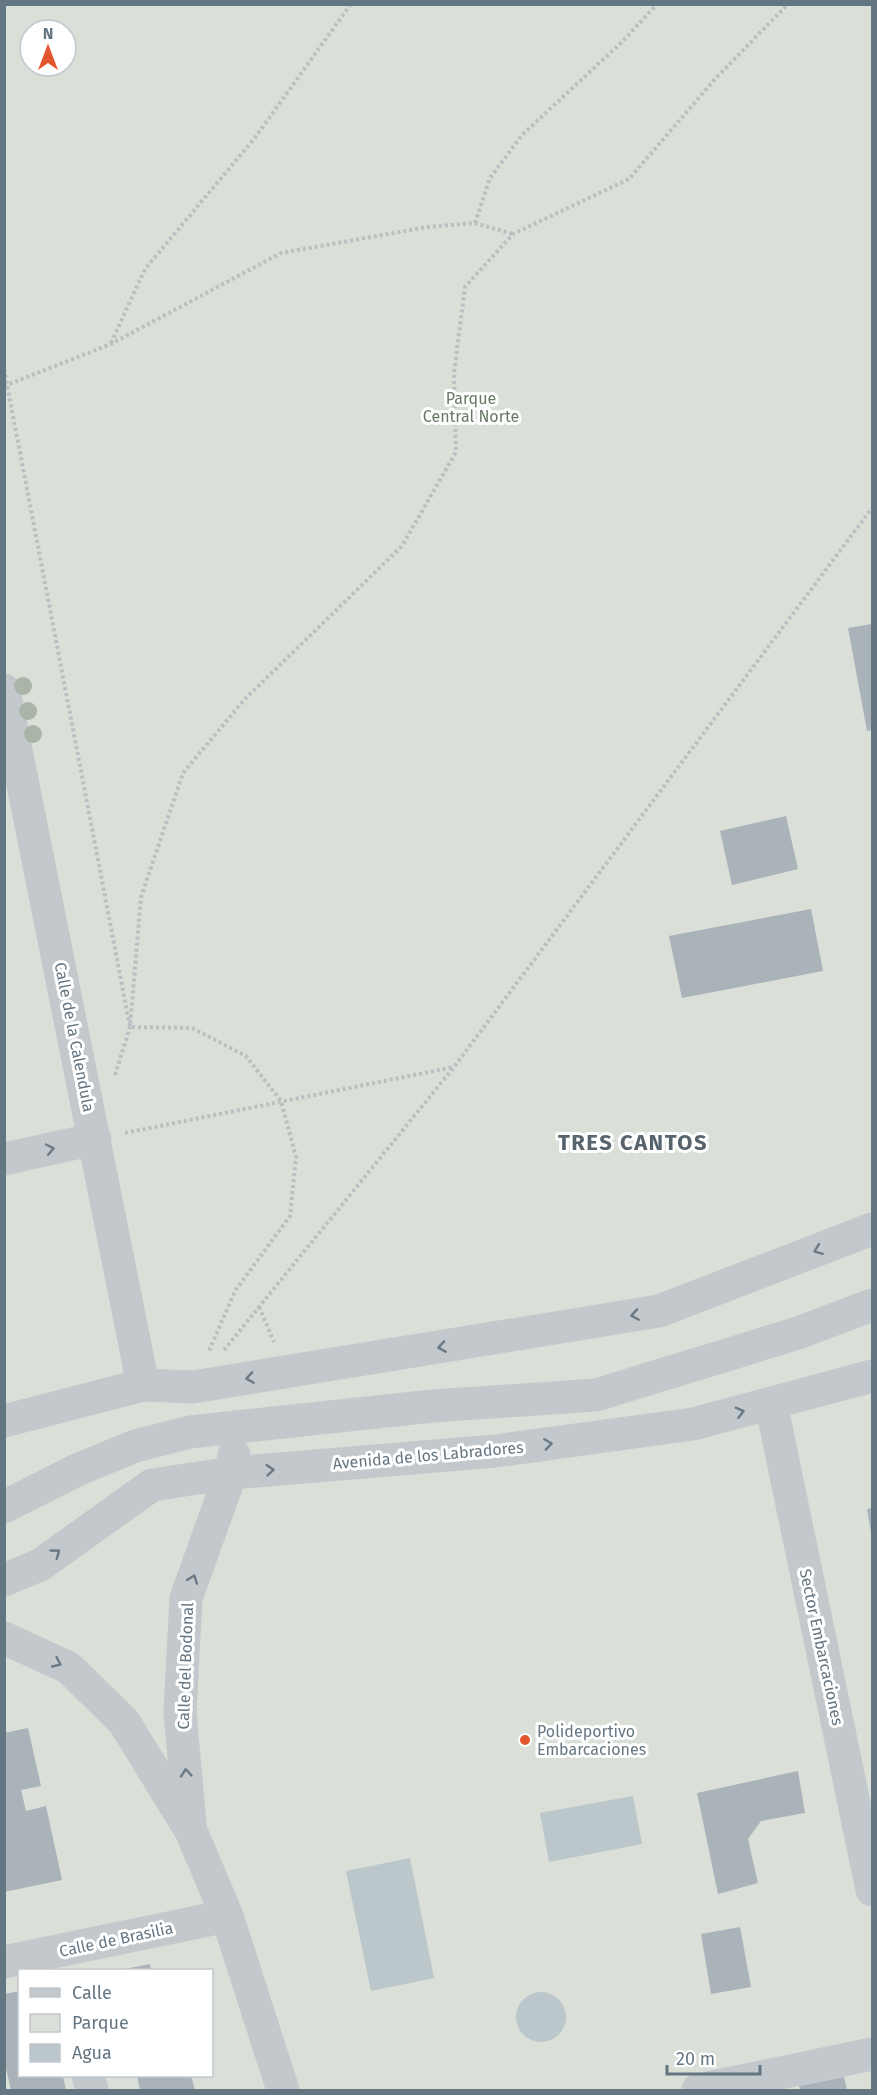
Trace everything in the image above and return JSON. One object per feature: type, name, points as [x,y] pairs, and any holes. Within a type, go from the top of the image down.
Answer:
[{"type":"street","name":"Calle de la Calendula","points":[[4,690],[143,1385]]},
{"type":"street","points":[[4,1159],[95,1139]]},
{"type":"street","points":[[4,1421],[143,1385],[193,1387],[659,1311],[873,1229]]},
{"type":"street","points":[[4,1507],[77,1470],[135,1446],[190,1432],[433,1406],[596,1395],[798,1333],[873,1305]]},
{"type":"street","name":"Avenida de los Labradores","points":[[4,1580],[40,1565],[152,1485],[231,1473],[507,1449],[693,1424],[873,1376]]},
{"type":"street","name":"Calle del Bodonal","points":[[191,1831],[180,1712],[186,1598],[231,1473],[236,1448],[221,1407],[193,1387]]},
{"type":"street","name":"Sector Embarcaciones","points":[[771,1403],[873,1890]]},
{"type":"street","name":"Calle del Bodonal","points":[[4,1638],[69,1668],[124,1722],[191,1831],[227,1917],[283,2091]]},
{"type":"street","name":"Calle de Brasilia","points":[[4,1962],[56,1961],[227,1917]]},
{"type":"street","points":[[698,2091],[873,2055]]},
{"type":"path","points":[[111,344],[144,269],[254,139],[351,4]]},
{"type":"path","points":[[475,223],[490,178],[522,135],[621,43],[657,4]]},
{"type":"path","points":[[113,1083],[130,1027],[141,897],[183,773],[244,700],[402,546],[456,452],[454,373],[465,287],[513,234],[629,179],[716,78],[788,4]]},
{"type":"path","points":[[6,385],[111,344],[281,254],[427,227],[475,223],[513,234]]},
{"type":"path","points":[[4,369],[130,1027]]},
{"type":"path","points":[[193,1387],[454,1067],[873,508]]},
{"type":"path","points":[[130,1027],[192,1028],[246,1056],[281,1101],[296,1157],[290,1216],[235,1291],[193,1387]]},
{"type":"path","points":[[95,1139],[454,1067]]},
{"type":"green space","name":"Parque Central Norte","points":[[5,5],[872,5],[872,2090],[5,2090]]},
{"type":"water","points":[[633,1796],[642,1844],[549,1862],[540,1813]]},
{"type":"water","points":[[410,1858],[434,1978],[371,1991],[346,1871]]},
{"type":"water","points":[[536,1992],[546,1992],[559,1999],[566,2012],[566,2022],[559,2035],[546,2042],[536,2042],[527,2038],[520,2031],[516,2022],[516,2012],[520,2003],[527,1996]]},
{"type":"building","points":[[872,624],[872,730],[867,731],[848,628]]},
{"type":"building","points":[[786,816],[798,869],[732,885],[720,831]]},
{"type":"building","points":[[811,909],[823,971],[682,998],[669,936]]},
{"type":"building","points":[[872,1508],[872,1533],[871,1533],[867,1509]]},
{"type":"building","points":[[28,1728],[41,1786],[21,1790],[26,1811],[46,1806],[62,1880],[4,1892],[4,1733]]},
{"type":"building","points":[[798,1771],[805,1813],[761,1821],[748,1839],[758,1883],[718,1894],[697,1793]]},
{"type":"building","points":[[740,1927],[751,1987],[711,1994],[701,1934]]},
{"type":"building","points":[[150,1964],[151,1969],[125,1969]]},
{"type":"building","points":[[18,1991],[18,2077],[63,2077],[66,2090],[11,2090],[4,2059],[4,1994]]},
{"type":"building","points":[[137,2077],[191,2077],[195,2090],[140,2090]]},
{"type":"building","points":[[844,2077],[847,2090],[800,2090],[799,2086]]},
{"type":"place","name":"Polideportivo Embarcaciones","points":[[525,1740]]},
{"type":"district","name":"TRES CANTOS","points":[[633,1142]]}]
